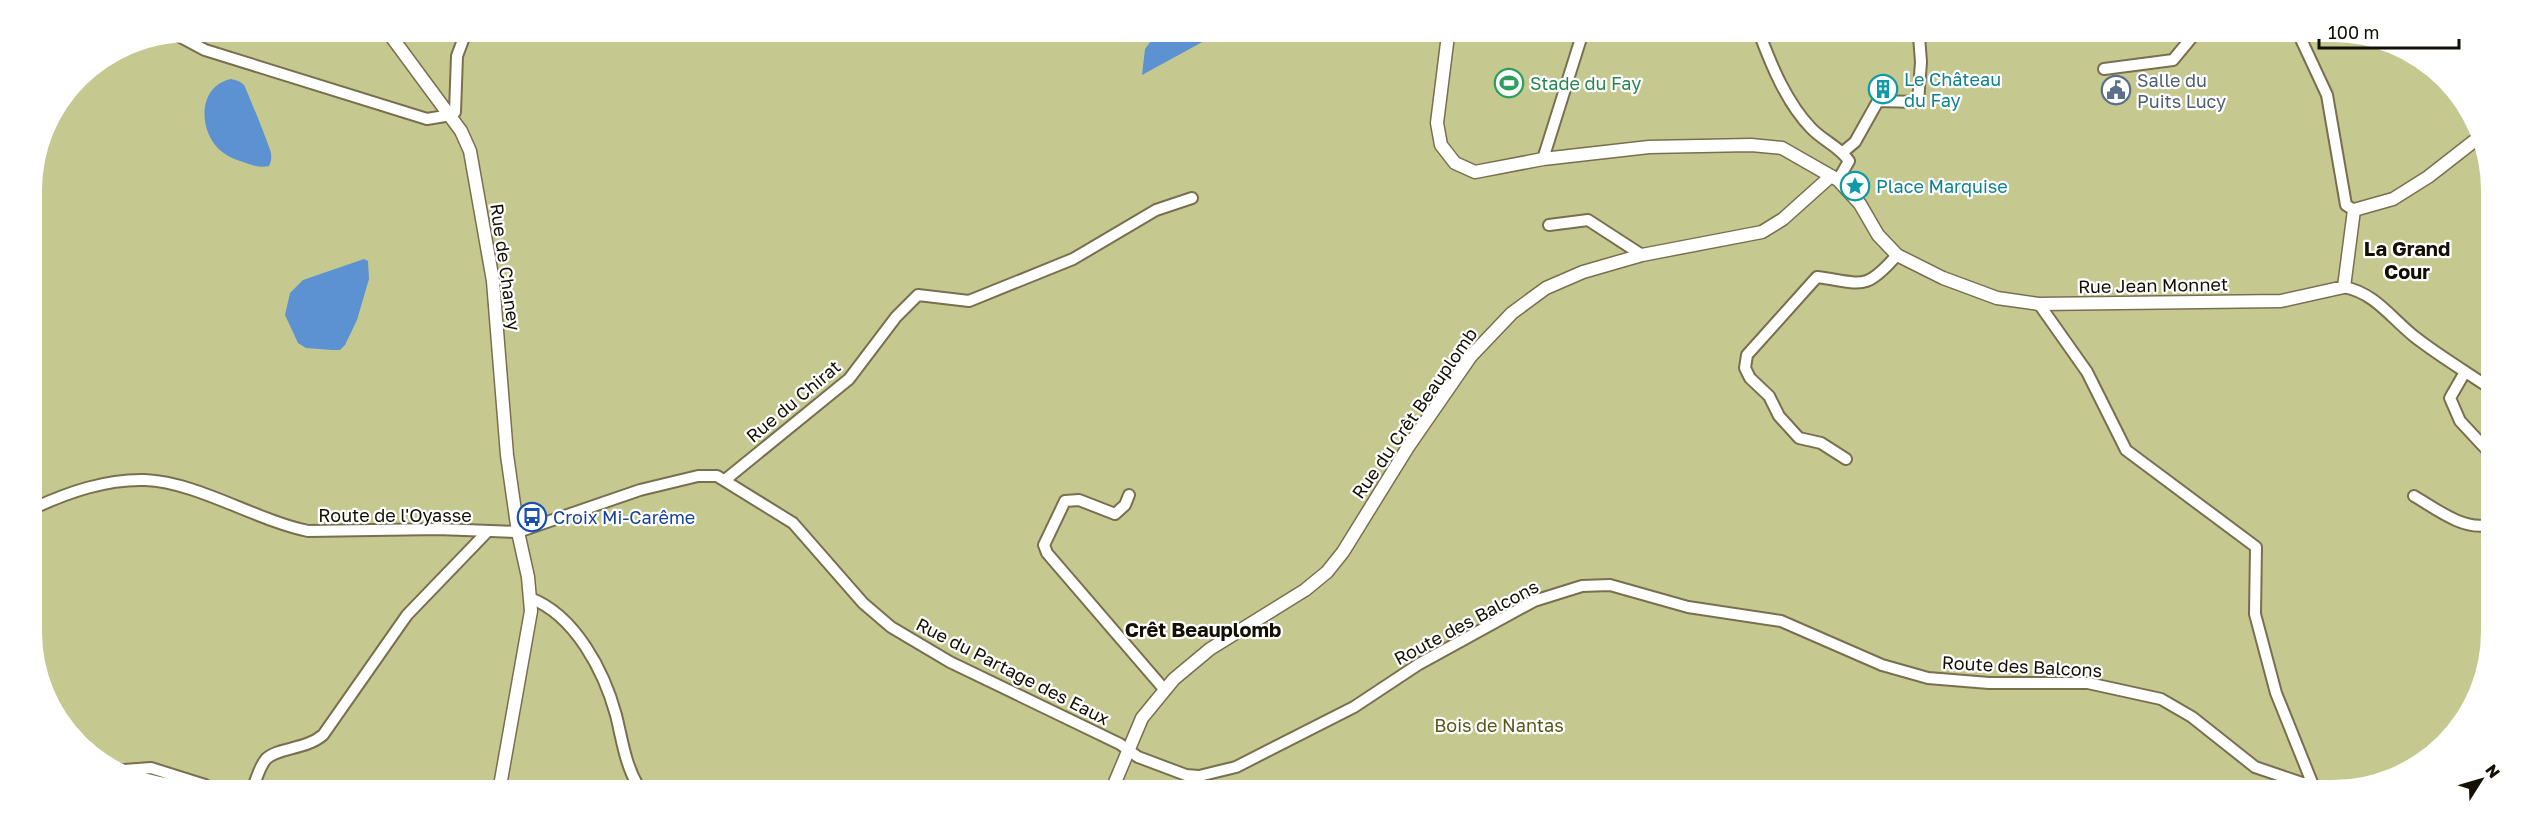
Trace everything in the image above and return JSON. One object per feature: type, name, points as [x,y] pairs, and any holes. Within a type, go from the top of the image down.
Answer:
[{"type":"street","points":[[189,42],[205,51],[427,119],[455,112],[457,56],[462,42]]},
{"type":"street","name":"Rue de Chaney","points":[[396,42],[451,114],[470,151],[489,253],[507,455],[530,598],[530,626],[501,780]]},
{"type":"street","name":"Rue Jean Monnet","points":[[1447,42],[1437,123],[1441,145],[1455,163],[1475,172],[1543,159],[1649,147],[1751,145],[1782,148],[1835,178],[1860,204],[1878,235],[1897,255],[1943,278],[1997,298],[2039,304],[2281,302],[2344,287]]},
{"type":"street","points":[[1543,159],[1580,42]]},
{"type":"street","points":[[1763,42],[1773,70],[1811,129],[1843,152],[1849,161],[1835,178]]},
{"type":"street","points":[[1843,152],[1855,142],[1878,101],[1918,102],[1921,62],[1919,42]]},
{"type":"street","points":[[2103,69],[2173,60],[2188,42]]},
{"type":"street","points":[[2302,42],[2327,95],[2346,205],[2354,210],[2392,199],[2428,177],[2473,142]]},
{"type":"street","name":"Rue du Crêt Beauplomb","points":[[1116,780],[1142,717],[1164,689],[1210,650],[1305,590],[1327,572],[1343,552],[1408,447],[1471,356],[1512,313],[1546,288],[1583,272],[1642,255],[1762,232],[1783,219],[1835,178]]},
{"type":"street","name":"Rue du Chirat","points":[[725,480],[849,379],[896,317],[918,295],[969,301],[1073,259],[1156,210],[1192,198]]},
{"type":"street","points":[[2354,210],[2344,287],[2358,290],[2373,299],[2413,336],[2481,382]]},
{"type":"street","points":[[1549,225],[1587,220],[1642,255]]},
{"type":"street","points":[[1846,459],[1821,442],[1799,438],[1779,416],[1769,396],[1750,378],[1745,368],[1747,355],[1817,276],[1862,283],[1877,278],[1897,255]]},
{"type":"street","points":[[2039,304],[2087,372],[2126,450],[2256,547],[2254,614],[2276,693],[2310,780]]},
{"type":"street","points":[[2465,372],[2450,398],[2460,421],[2481,444]]},
{"type":"street","points":[[518,532],[640,490],[698,476],[710,475],[725,480]]},
{"type":"street","name":"Route de l'Oyasse","points":[[42,505],[83,489],[115,482],[147,480],[182,487],[288,527],[308,531],[438,529],[518,532]]},
{"type":"street","name":"Rue du Partage des Eaux","points":[[725,480],[793,523],[863,603],[891,627],[950,662],[1128,749]]},
{"type":"street","points":[[1129,495],[1125,505],[1115,514],[1079,500],[1065,501],[1044,545],[1047,553],[1164,689]]},
{"type":"street","points":[[2414,496],[2452,518],[2481,526]]},
{"type":"street","points":[[256,780],[261,766],[272,755],[309,745],[323,735],[407,615],[487,532]]},
{"type":"street","name":"Route des Balcons","points":[[1128,749],[1138,757],[1193,777],[1236,767],[1354,707],[1419,664],[1526,605],[1553,594],[1594,584],[1632,590],[1717,613],[1781,621],[1882,665],[1928,678],[1989,683],[2088,683],[2161,699],[2192,717],[2256,767],[2293,780]]},
{"type":"street","points":[[530,598],[542,602],[566,620],[593,661],[611,698],[627,763],[635,780]]},
{"type":"street","points":[[134,769],[151,768],[189,780]]},
{"type":"green space","name":"Bois de Nantas","points":[[180,42],[2333,42],[2372,47],[2407,62],[2438,85],[2466,124],[2478,161],[2481,180],[2481,632],[2476,671],[2466,698],[2438,737],[2407,760],[2390,769],[2343,780],[190,780],[151,775],[116,760],[85,737],[57,698],[45,661],[42,642],[42,180],[47,151],[57,124],[85,85],[124,57],[142,50]]},
{"type":"water","points":[[1150,42],[1202,42],[1142,75],[1145,49]]},
{"type":"water","points":[[231,79],[246,88],[270,150],[269,166],[255,166],[230,157],[213,143],[208,133],[205,122],[207,100],[220,83]]},
{"type":"water","points":[[364,259],[368,261],[369,279],[357,320],[345,345],[340,350],[332,350],[306,348],[298,343],[285,315],[290,293],[303,280]]},
{"type":"place","name":"Stade du Fay","points":[[1509,83]]},
{"type":"place","name":"Le Château du Fay","points":[[1883,89]]},
{"type":"place","name":"Salle du Puits Lucy","points":[[2116,90]]},
{"type":"place","name":"Place Marquise","points":[[1855,186]]},
{"type":"place","name":"Croix Mi-Carême","points":[[532,517]]},
{"type":"district","name":"La Grand Cour","points":[[2407,260]]},
{"type":"district","name":"Crêt Beauplomb","points":[[1203,629]]}]
